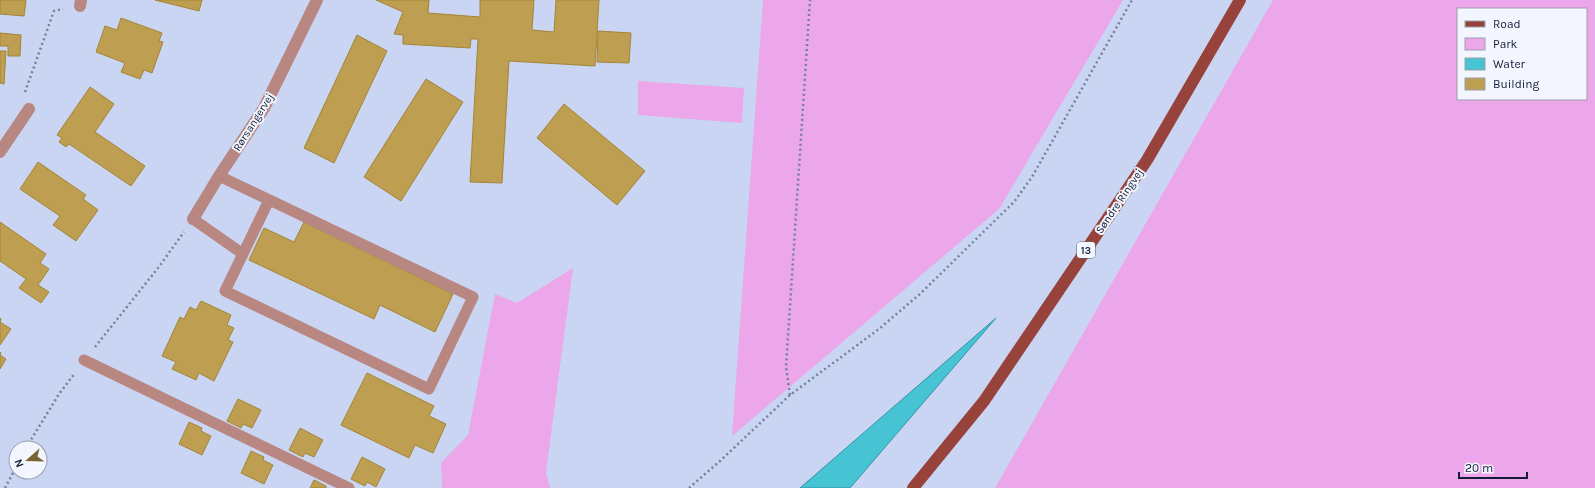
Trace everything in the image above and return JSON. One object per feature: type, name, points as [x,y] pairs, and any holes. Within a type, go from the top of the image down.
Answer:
[{"type":"main road","name":"Søndre Ringvej","points":[[913,488],[984,401],[1147,160],[1240,0]]},
{"type":"street","name":"Rørsangervej","points":[[193,219],[219,176],[264,108],[317,0]]},
{"type":"street","points":[[0,152],[30,109]]},
{"type":"lane","points":[[219,176],[473,297],[429,389],[225,291],[269,200]]},
{"type":"lane","points":[[193,219],[243,254]]},
{"type":"lane","points":[[84,360],[349,488]]},
{"type":"path","points":[[790,395],[786,367],[810,0]]},
{"type":"path","points":[[690,488],[720,462],[790,395],[879,329],[921,293],[1014,202],[1032,177],[1132,0]]},
{"type":"path","points":[[30,109],[24,95],[54,11],[80,3]]},
{"type":"path","points":[[31,440],[60,394],[84,360],[158,268],[193,219]]},
{"type":"green space","points":[[763,0],[1123,0],[999,209],[732,436]]},
{"type":"green space","points":[[1273,0],[1595,0],[1595,488],[995,488]]},
{"type":"green space","points":[[638,81],[744,88],[742,123],[638,115]]},
{"type":"green space","points":[[573,268],[546,472],[550,488],[442,488],[441,463],[468,435],[495,294],[517,303]]},
{"type":"water","points":[[996,318],[850,488],[800,488]]},
{"type":"building","points":[[0,0],[26,0],[24,16],[0,14]]},
{"type":"building","points":[[155,0],[202,0],[199,11]]},
{"type":"building","points":[[376,0],[429,0],[428,13],[480,17],[480,0],[534,0],[532,30],[554,32],[556,0],[599,0],[595,66],[509,61],[502,183],[470,182],[478,39],[471,39],[470,48],[403,44],[403,35],[394,34],[403,12]]},
{"type":"building","points":[[121,18],[162,33],[159,41],[163,42],[152,73],[144,70],[140,79],[121,72],[125,63],[96,52],[105,26],[117,30]]},
{"type":"building","points":[[598,31],[631,33],[629,63],[597,62]]},
{"type":"building","points":[[0,33],[21,35],[20,56],[8,56],[8,46],[0,46]]},
{"type":"building","points":[[357,35],[387,51],[334,163],[304,148]]},
{"type":"building","points":[[0,51],[6,51],[4,84],[0,83]]},
{"type":"building","points":[[426,79],[463,102],[401,201],[364,177]]},
{"type":"building","points":[[90,87],[114,104],[95,132],[145,166],[131,186],[69,144],[66,147],[59,142],[62,138],[57,135]]},
{"type":"building","points":[[564,104],[645,171],[617,205],[537,138]]},
{"type":"building","points":[[38,162],[86,195],[83,199],[98,210],[76,241],[53,225],[60,216],[20,189]]},
{"type":"building","points":[[0,222],[46,254],[40,263],[49,269],[38,285],[49,292],[41,303],[19,288],[26,279],[0,261]]},
{"type":"building","points":[[304,222],[453,294],[435,332],[380,305],[374,319],[249,260],[264,228],[294,242]]},
{"type":"building","points":[[201,301],[231,315],[227,325],[234,328],[228,340],[233,342],[214,381],[199,373],[196,380],[172,369],[176,362],[162,356],[180,317],[184,319],[190,307],[196,310]]},
{"type":"building","points":[[0,322],[11,329],[0,345]]},
{"type":"building","points":[[0,355],[6,359],[0,369]]},
{"type":"building","points":[[367,373],[434,406],[429,416],[446,424],[433,453],[415,445],[409,458],[341,425]]},
{"type":"building","points":[[238,399],[261,410],[252,428],[243,424],[241,428],[227,421]]},
{"type":"building","points":[[189,422],[202,428],[201,431],[211,436],[202,455],[179,444]]},
{"type":"building","points":[[300,428],[323,440],[314,457],[305,453],[303,457],[289,450]]},
{"type":"building","points":[[251,451],[264,457],[263,460],[273,465],[264,484],[241,473]]},
{"type":"building","points":[[362,457],[385,469],[376,487],[367,482],[365,486],[351,479]]},
{"type":"building","points":[[314,480],[326,486],[326,488],[310,488]]}]
